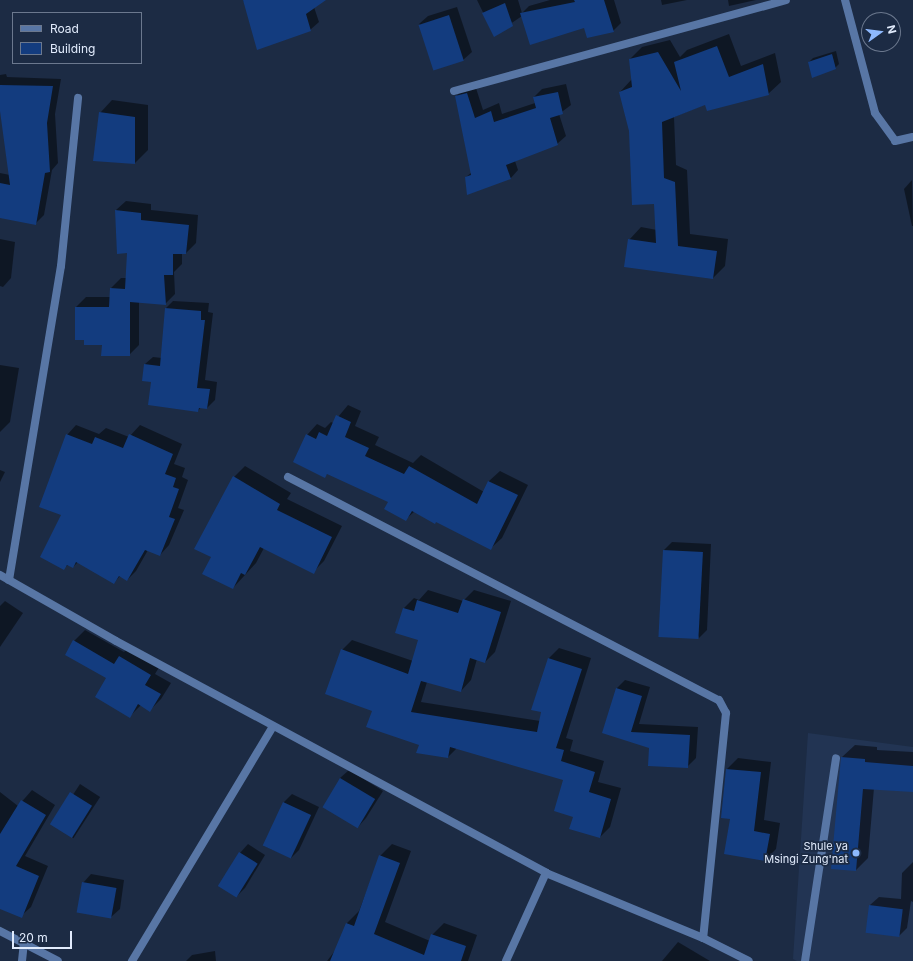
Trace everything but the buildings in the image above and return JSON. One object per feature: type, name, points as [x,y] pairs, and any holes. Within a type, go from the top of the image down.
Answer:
[{"type":"street","points":[[454,91],[786,0]]},
{"type":"street","points":[[845,0],[875,113],[895,141],[913,137]]},
{"type":"street","points":[[10,580],[61,266],[78,98]]},
{"type":"street","points":[[288,477],[719,700],[726,713],[704,938]]},
{"type":"street","points":[[0,575],[273,726],[546,873],[704,938],[749,961]]},
{"type":"street","points":[[132,961],[273,726]]},
{"type":"street","points":[[805,961],[836,758]]},
{"type":"street","points":[[506,961],[546,873]]},
{"type":"street","points":[[0,931],[58,961]]},
{"type":"street","points":[[22,961],[24,943]]},
{"type":"shaded area","name":"Shule ya Msingi Zung'nat","points":[[808,733],[913,747],[913,961],[797,961],[793,959]]},
{"type":"place","name":"Shule ya Msingi Zung'nat","points":[[856,853]]}]
